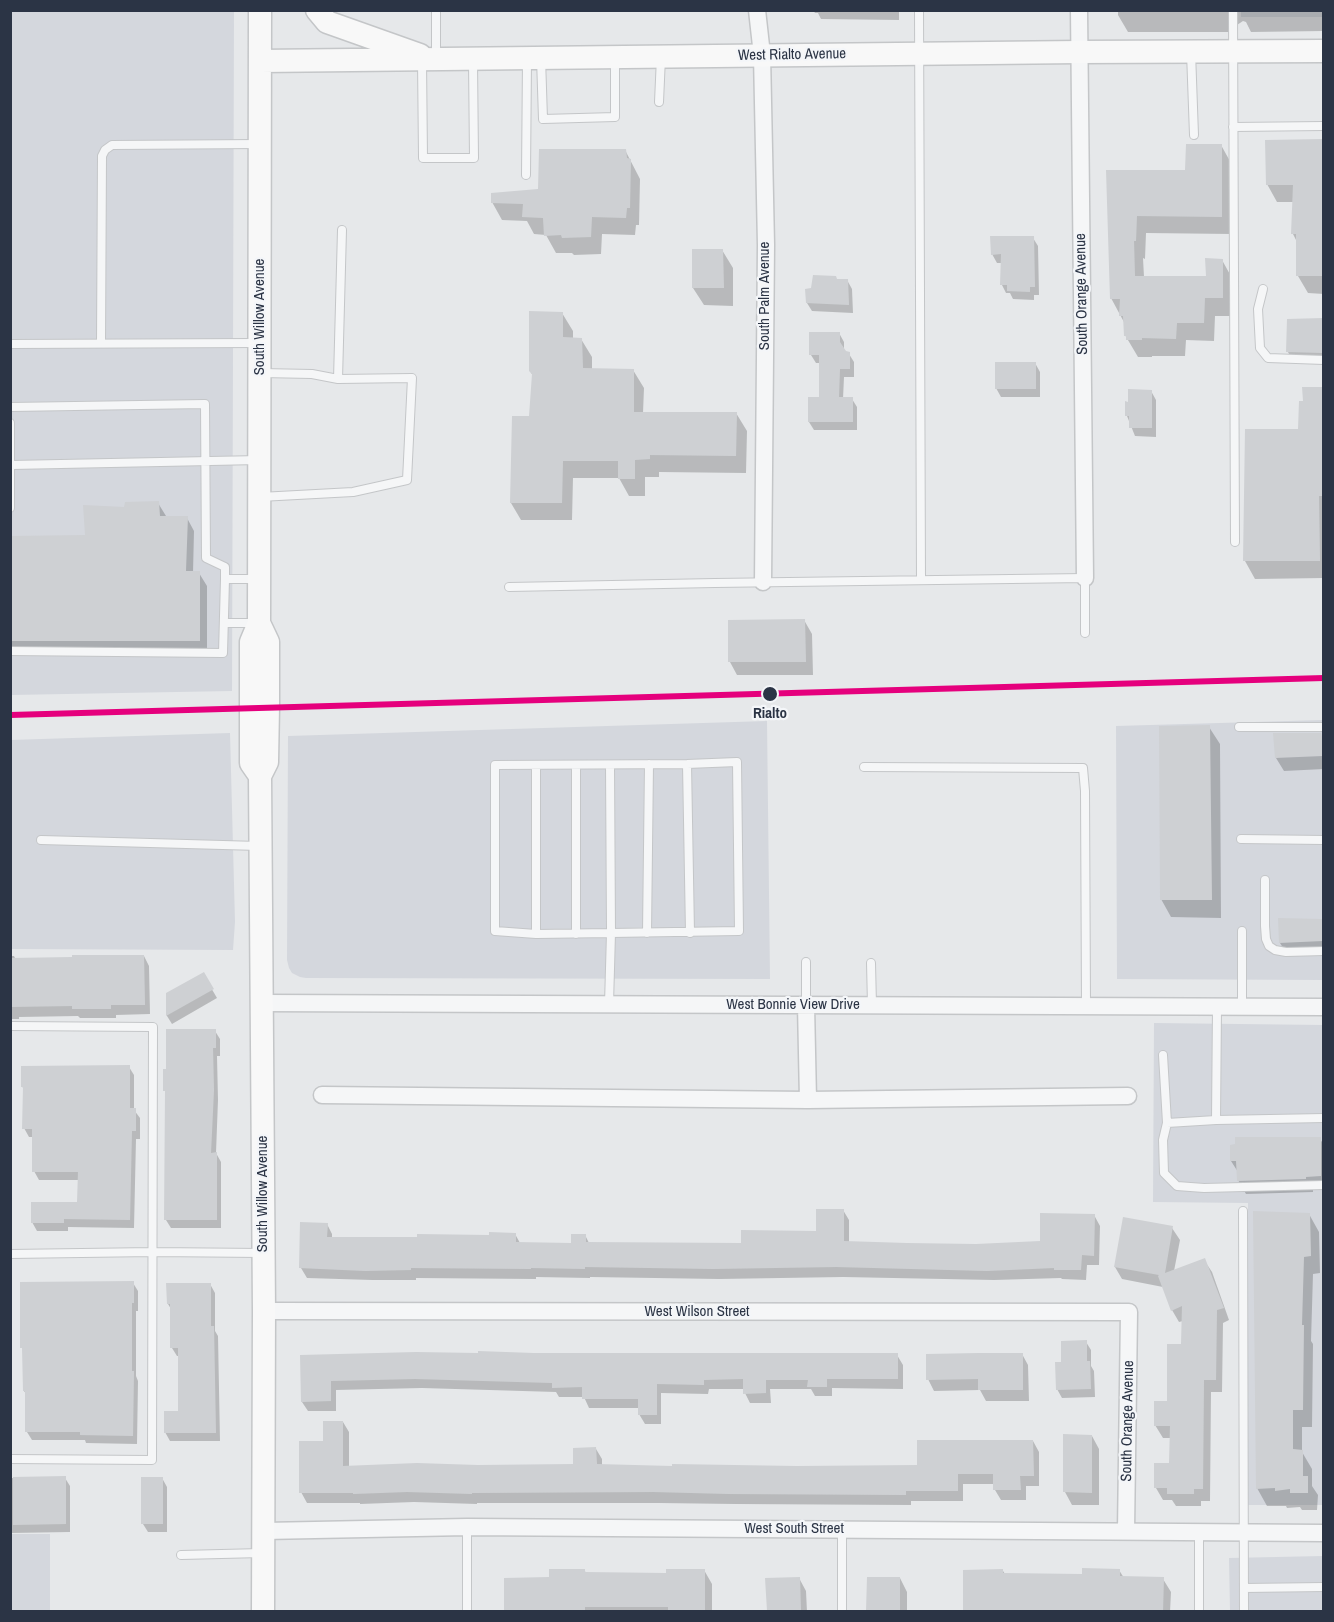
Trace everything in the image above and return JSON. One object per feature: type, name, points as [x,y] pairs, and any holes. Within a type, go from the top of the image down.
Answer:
[{"type":"street","name":"South Willow Avenue","points":[[260,10],[259,623],[268,642],[267,762],[260,776],[264,1253],[263,1611]]},
{"type":"street","points":[[317,10],[327,22],[429,59]]},
{"type":"street","name":"South Palm Avenue","points":[[757,10],[762,55],[766,305],[763,582]]},
{"type":"street","name":"South Orange Avenue","points":[[1079,10],[1085,578]]},
{"type":"street","name":"West Rialto Avenue","points":[[261,61],[1323,51]]},
{"type":"street","name":"West Bonnie View Drive","points":[[262,1003],[1323,1007]]},
{"type":"street","points":[[806,1005],[808,1100]]},
{"type":"street","points":[[322,1095],[808,1100],[1128,1096]]},
{"type":"street","name":"West Wilson Street","points":[[264,1311],[1129,1312]]},
{"type":"street","name":"South Orange Avenue","points":[[1126,1531],[1129,1312]]},
{"type":"street","name":"West South Street","points":[[263,1542],[467,1527],[1323,1533]]},
{"type":"lane","points":[[436,10],[429,59],[423,158],[474,158],[473,59]]},
{"type":"lane","points":[[920,10],[921,580]]},
{"type":"lane","points":[[1233,10],[1235,542]]},
{"type":"lane","points":[[1191,51],[1194,135]]},
{"type":"lane","points":[[534,58],[543,119],[615,117],[615,57]]},
{"type":"lane","points":[[659,102],[661,57]]},
{"type":"lane","points":[[526,175],[534,58]]},
{"type":"lane","points":[[1233,127],[1323,126]]},
{"type":"lane","points":[[101,344],[102,156],[105,150],[112,145],[261,144]]},
{"type":"lane","points":[[338,380],[342,230]]},
{"type":"lane","points":[[1263,289],[1258,309],[1260,348],[1268,358],[1323,360]]},
{"type":"lane","points":[[10,344],[260,343]]},
{"type":"lane","points":[[260,373],[312,374],[338,380],[412,378],[407,480],[353,492],[260,497]]},
{"type":"lane","points":[[10,406],[205,404],[206,558],[225,567],[223,653],[10,651]]},
{"type":"lane","points":[[10,423],[10,508]]},
{"type":"lane","points":[[11,465],[260,460]]},
{"type":"lane","points":[[509,587],[1085,578],[1085,633]]},
{"type":"lane","points":[[225,579],[259,579]]},
{"type":"lane","points":[[224,623],[259,623]]},
{"type":"lane","points":[[1239,727],[1323,727]]},
{"type":"lane","points":[[737,762],[739,931],[536,934],[495,931],[495,765],[687,764],[737,762]]},
{"type":"lane","points":[[648,933],[649,764]]},
{"type":"lane","points":[[687,764],[690,933]]},
{"type":"lane","points":[[576,765],[576,934]]},
{"type":"lane","points":[[609,1004],[610,765]]},
{"type":"lane","points":[[536,934],[537,766]]},
{"type":"lane","points":[[864,767],[1083,768],[1086,1006]]},
{"type":"lane","points":[[1241,839],[1323,840]]},
{"type":"lane","points":[[41,840],[261,846]]},
{"type":"lane","points":[[1265,880],[1265,926],[1269,946],[1286,952],[1323,951]]},
{"type":"lane","points":[[1242,931],[1242,1007]]},
{"type":"lane","points":[[806,962],[806,1005]]},
{"type":"lane","points":[[871,963],[872,1005]]},
{"type":"lane","points":[[1216,1120],[1217,1007]]},
{"type":"lane","points":[[10,1026],[153,1027],[152,1460],[10,1459]]},
{"type":"lane","points":[[1163,1055],[1167,1123],[1163,1140],[1164,1173],[1177,1186],[1204,1188],[1323,1185]]},
{"type":"lane","points":[[1167,1123],[1323,1118]]},
{"type":"lane","points":[[1243,1211],[1244,1611]]},
{"type":"lane","points":[[10,1254],[264,1253]]},
{"type":"lane","points":[[467,1527],[467,1611]]},
{"type":"lane","points":[[842,1529],[842,1611]]},
{"type":"lane","points":[[1199,1531],[1199,1611]]},
{"type":"lane","points":[[180,1555],[263,1542]]},
{"type":"lane","points":[[1244,1588],[1323,1587]]},
{"type":"shaded area","points":[[10,11],[234,11],[232,691],[11,695]]},
{"type":"shaded area","points":[[1241,11],[1323,11],[1323,17],[1241,17]]},
{"type":"shaded area","points":[[1323,720],[1323,980],[1117,979],[1116,726]]},
{"type":"shaded area","points":[[767,721],[770,979],[306,978],[292,973],[289,968],[287,960],[288,736]]},
{"type":"shaded area","points":[[230,733],[235,922],[233,950],[11,949],[10,740]]},
{"type":"shaded area","points":[[1154,1023],[1323,1025],[1323,1505],[1248,1505],[1248,1203],[1153,1202]]},
{"type":"shaded area","points":[[10,1534],[50,1534],[50,1611],[11,1611]]},
{"type":"shaded area","points":[[1323,1556],[1323,1611],[1230,1611],[1229,1558]]},
{"type":"building","points":[[1323,139],[1323,276],[1296,276],[1296,234],[1291,234],[1293,185],[1266,185],[1265,140]]},
{"type":"building","points":[[1186,144],[1222,144],[1222,217],[1137,216],[1136,241],[1134,241],[1135,276],[1206,276],[1205,258],[1223,259],[1223,298],[1205,298],[1204,323],[1177,323],[1176,339],[1126,340],[1123,316],[1119,316],[1120,299],[1110,299],[1106,170],[1185,170]]},
{"type":"building","points":[[539,149],[626,149],[627,158],[631,159],[630,208],[627,208],[626,218],[592,217],[591,237],[544,236],[543,218],[522,217],[523,204],[491,203],[491,193],[538,189]]},
{"type":"building","points":[[990,236],[1034,236],[1035,287],[1030,287],[1030,292],[1007,291],[1007,285],[1000,285],[1001,254],[991,255]]},
{"type":"building","points":[[692,249],[723,249],[724,288],[692,288]]},
{"type":"building","points":[[813,275],[848,279],[849,305],[806,303],[805,289],[811,288]]},
{"type":"building","points":[[529,311],[563,312],[563,337],[582,338],[583,368],[634,369],[634,412],[737,412],[736,456],[650,455],[650,459],[635,460],[635,479],[618,479],[618,461],[563,461],[562,503],[510,503],[512,416],[529,416],[532,374],[529,371]]},
{"type":"building","points":[[1323,318],[1323,353],[1286,352],[1287,319]]},
{"type":"building","points":[[809,332],[840,332],[840,342],[846,351],[850,352],[850,369],[840,369],[839,397],[853,397],[853,422],[808,422],[808,397],[819,397],[819,355],[809,355]]},
{"type":"building","points":[[995,362],[1036,362],[1036,389],[995,389]]},
{"type":"building","points":[[1302,387],[1323,387],[1323,496],[1319,496],[1320,561],[1243,561],[1245,429],[1298,429],[1299,401],[1303,401]]},
{"type":"building","points":[[1128,389],[1152,390],[1152,428],[1129,428],[1129,416],[1125,416]]},
{"type":"building","points":[[159,501],[160,516],[188,516],[186,571],[200,571],[200,641],[10,641],[10,536],[85,535],[83,505],[124,507],[125,502]]},
{"type":"building","name":"Rialto","points":[[805,619],[806,662],[728,662],[728,620]]},
{"type":"building","points":[[1210,725],[1212,900],[1160,900],[1159,726]]},
{"type":"building","points":[[1273,733],[1321,733],[1323,756],[1275,758]]},
{"type":"building","points":[[1278,918],[1323,919],[1323,941],[1279,943]]},
{"type":"building","points":[[72,955],[144,955],[145,1005],[111,1005],[111,1009],[72,1009],[72,1006],[10,1007],[10,958],[72,957]]},
{"type":"building","points":[[204,972],[214,989],[166,1016],[166,993]]},
{"type":"building","points":[[166,1029],[216,1029],[216,1048],[213,1048],[211,1153],[217,1152],[217,1220],[164,1220],[165,1091],[163,1091],[163,1069],[166,1069]]},
{"type":"building","points":[[130,1065],[130,1108],[136,1108],[136,1131],[132,1131],[130,1220],[64,1219],[64,1223],[31,1223],[31,1202],[77,1202],[78,1172],[32,1172],[32,1129],[22,1129],[21,1066]]},
{"type":"building","points":[[1235,1137],[1321,1137],[1321,1176],[1306,1177],[1306,1179],[1237,1181],[1236,1161],[1230,1161],[1230,1145],[1235,1144]]},
{"type":"building","points":[[816,1209],[844,1209],[844,1241],[907,1243],[976,1244],[1040,1241],[1040,1213],[1095,1214],[1094,1256],[1082,1255],[1081,1270],[1054,1270],[1054,1268],[987,1271],[836,1267],[713,1269],[585,1267],[585,1269],[411,1268],[411,1270],[365,1271],[299,1268],[300,1222],[328,1223],[327,1237],[417,1237],[417,1234],[489,1235],[489,1232],[516,1233],[516,1242],[571,1243],[571,1234],[586,1234],[586,1242],[741,1243],[741,1230],[816,1231]]},
{"type":"building","points":[[1253,1211],[1310,1213],[1311,1256],[1304,1257],[1303,1410],[1293,1410],[1293,1449],[1303,1450],[1303,1476],[1308,1476],[1308,1493],[1290,1493],[1290,1489],[1275,1491],[1275,1488],[1256,1489]]},
{"type":"building","points":[[1123,1217],[1173,1226],[1165,1273],[1205,1258],[1224,1308],[1217,1310],[1216,1380],[1204,1380],[1203,1489],[1194,1489],[1194,1494],[1167,1494],[1167,1488],[1154,1488],[1154,1463],[1169,1463],[1170,1426],[1154,1426],[1154,1401],[1167,1401],[1167,1344],[1181,1344],[1182,1306],[1171,1311],[1159,1275],[1114,1267]]},
{"type":"building","points":[[134,1281],[134,1303],[132,1303],[133,1436],[80,1435],[80,1432],[25,1432],[25,1391],[23,1391],[22,1348],[20,1348],[20,1282]]},
{"type":"building","points":[[166,1283],[211,1283],[216,1433],[164,1433],[164,1411],[178,1411],[178,1348],[170,1348],[170,1304],[167,1304]]},
{"type":"building","points":[[1087,1340],[1091,1389],[1056,1390],[1055,1362],[1061,1362],[1061,1341]]},
{"type":"building","points":[[478,1351],[898,1353],[898,1379],[827,1379],[827,1387],[807,1387],[808,1380],[766,1380],[766,1393],[743,1394],[743,1379],[704,1380],[704,1385],[657,1384],[657,1415],[638,1415],[638,1399],[582,1399],[582,1387],[552,1388],[552,1383],[415,1379],[331,1381],[331,1401],[301,1402],[300,1355],[478,1353]]},
{"type":"building","points":[[1023,1353],[1023,1390],[978,1390],[978,1379],[926,1380],[926,1354]]},
{"type":"building","points":[[323,1421],[343,1421],[343,1466],[417,1463],[573,1464],[573,1448],[596,1447],[597,1464],[917,1465],[917,1440],[1033,1440],[1034,1476],[1020,1476],[1021,1490],[993,1490],[993,1474],[958,1474],[958,1491],[906,1491],[906,1495],[653,1492],[299,1493],[299,1441],[323,1441]]},
{"type":"building","points":[[1063,1434],[1092,1435],[1092,1493],[1063,1492]]},
{"type":"building","points":[[66,1476],[66,1524],[13,1525],[13,1477]]},
{"type":"building","points":[[141,1477],[163,1477],[163,1524],[141,1524]]},
{"type":"building","points":[[1082,1568],[1120,1569],[1120,1576],[1164,1577],[1163,1611],[963,1611],[963,1570],[1003,1569],[1003,1573],[1082,1574]]},
{"type":"building","points":[[549,1569],[666,1573],[666,1569],[705,1569],[705,1611],[668,1611],[668,1607],[585,1607],[585,1611],[504,1611],[504,1578],[549,1577]]},
{"type":"building","points":[[800,1577],[801,1611],[767,1611],[765,1578]]},
{"type":"building","points":[[867,1577],[900,1577],[900,1611],[866,1611]]},
{"type":"transit line","points":[[10,715],[1324,678]]},
{"type":"place","name":"Rialto","points":[[770,694]]}]
